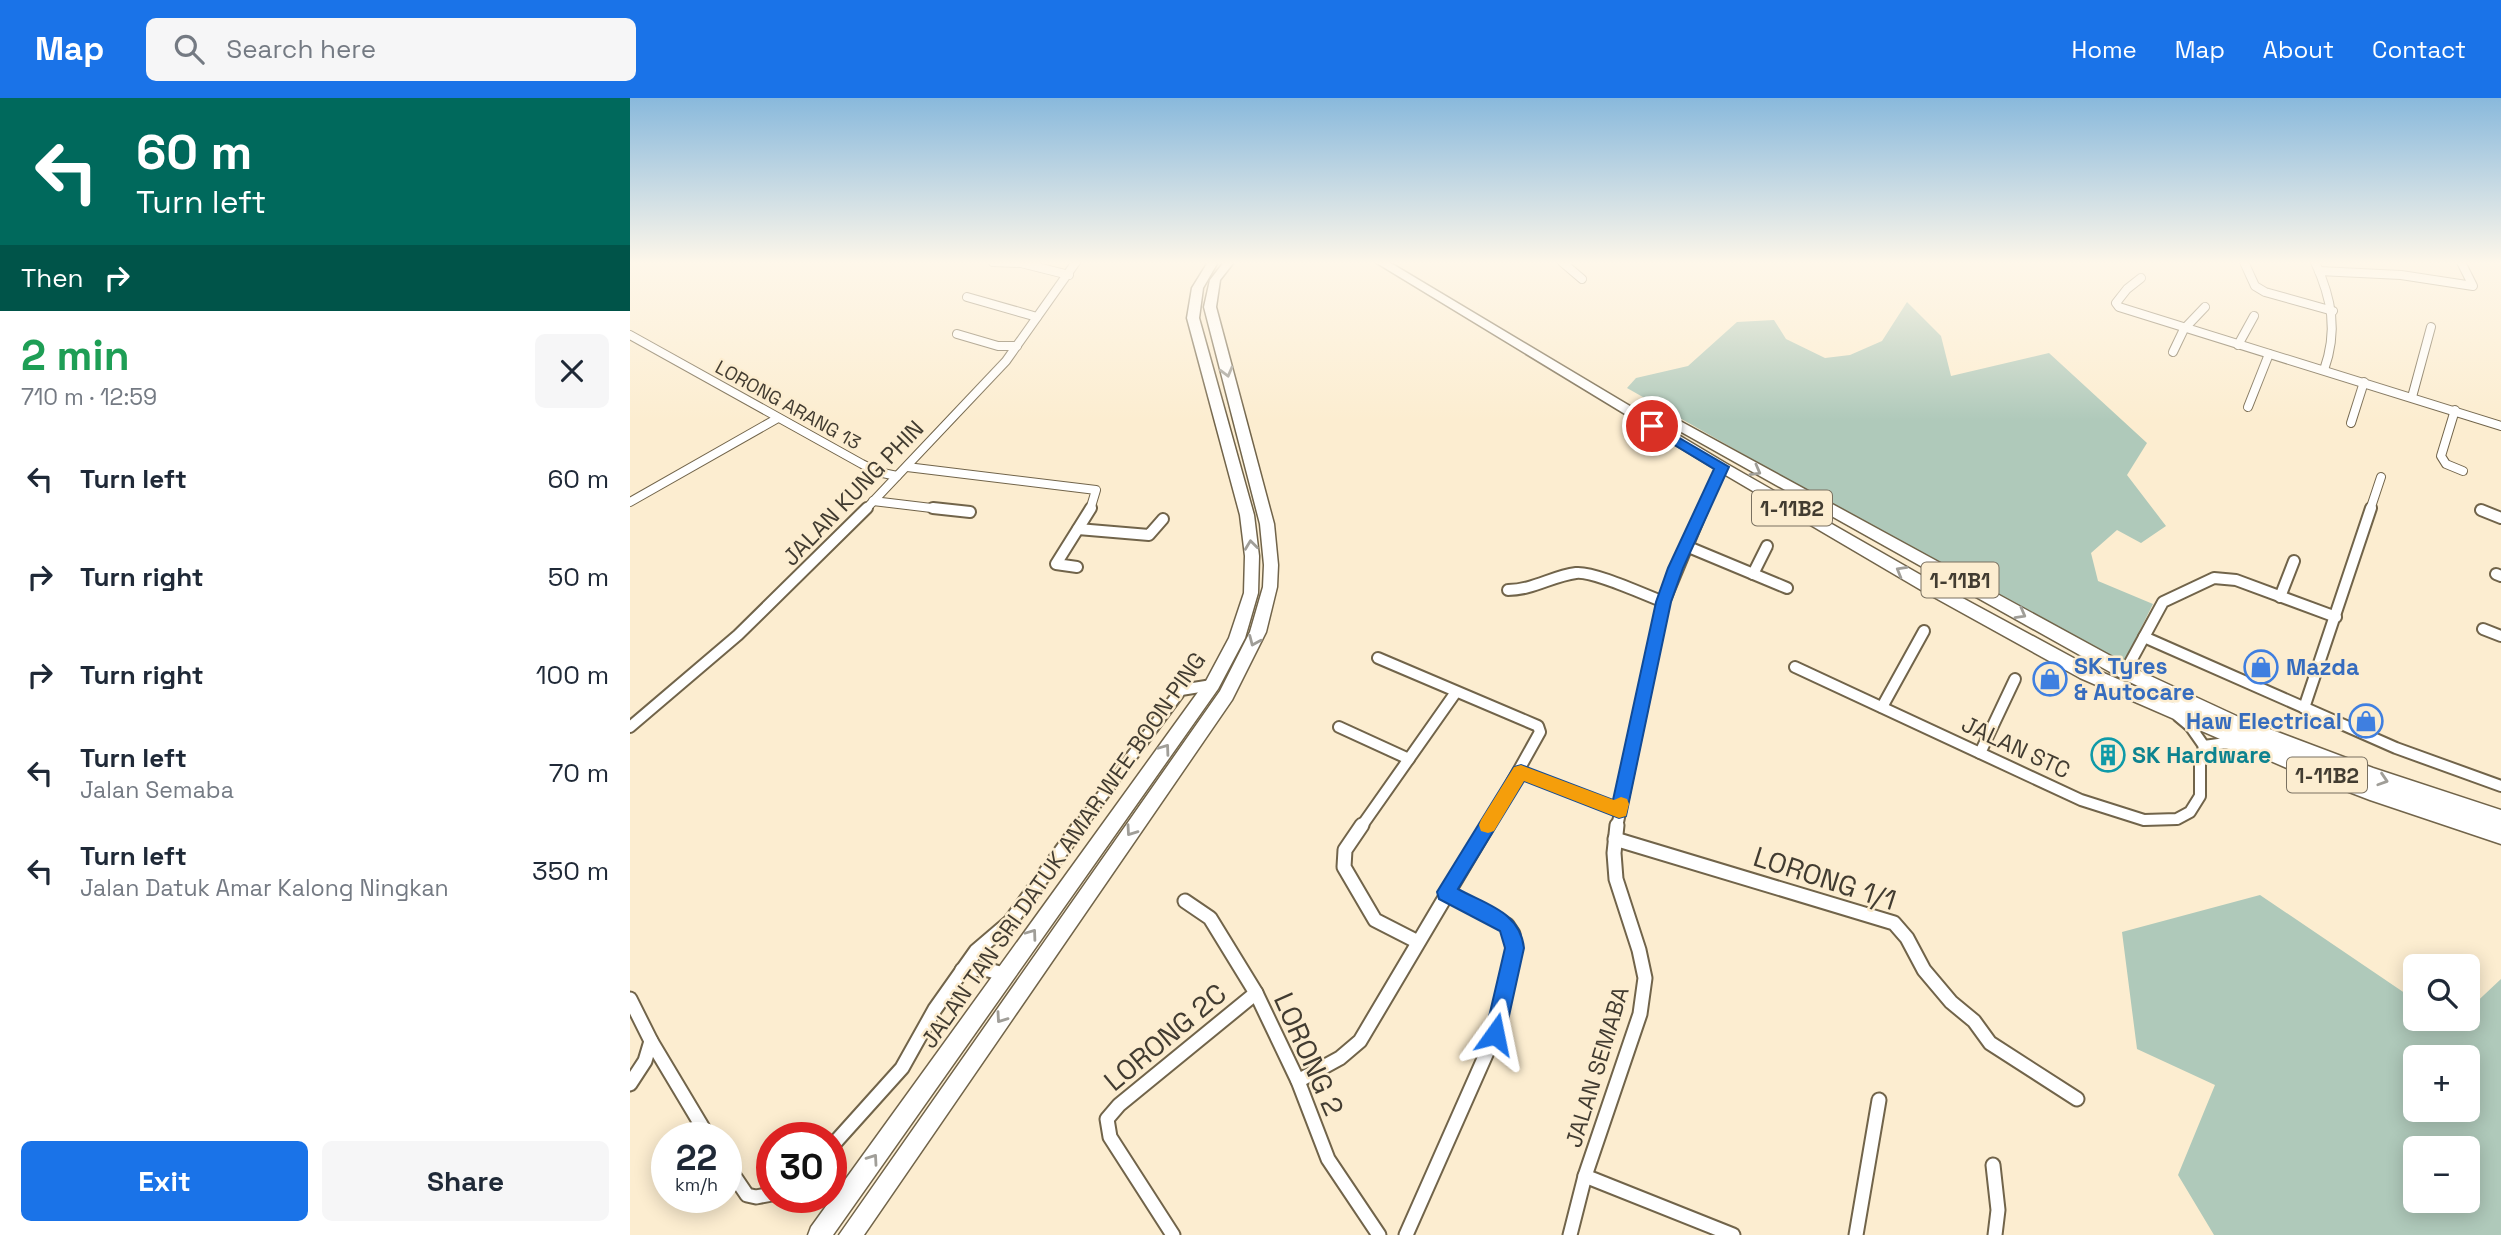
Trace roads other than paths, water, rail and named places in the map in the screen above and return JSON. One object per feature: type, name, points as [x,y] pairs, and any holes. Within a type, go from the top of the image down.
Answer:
[{"type":"highway","name":"1-11B2","points":[[1473,315],[1722,467],[1927,586],[2086,673],[2296,763],[2376,794],[2501,835]]},
{"type":"highway","name":"1-11B1","points":[[1477,315],[2125,672],[2237,724],[2369,775],[2501,819]]},
{"type":"highway","points":[[1927,586],[1982,612],[1996,612],[1997,608],[1991,601],[1943,571]]},
{"type":"main road","name":"JALAN TAN SRI DATUK AMAR WEE BOON PING","points":[[819,1235],[1212,685],[1237,638],[1251,593],[1252,556],[1247,515],[1193,315]]},
{"type":"main road","name":"JALAN TAN SRI DATUK AMAR WEE BOON PING","points":[[849,1235],[1226,695],[1258,632],[1270,587],[1267,524],[1212,315]]},
{"type":"street","points":[[1030,315],[1037,317]]},
{"type":"street","points":[[2143,315],[2501,426]]},
{"type":"street","points":[[2174,352],[2184,329],[2197,315]]},
{"type":"street","points":[[2324,370],[2335,336],[2333,315]]},
{"type":"street","points":[[2238,345],[2254,316]]},
{"type":"street","name":"JALAN KUNG PHIN","points":[[630,727],[738,635],[806,570],[978,393],[1037,317]]},
{"type":"street","points":[[2412,397],[2431,327]]},
{"type":"street","points":[[957,334],[998,346],[1017,346]]},
{"type":"street","name":"LORONG ARANG 13","points":[[630,335],[878,472],[897,476]]},
{"type":"street","points":[[630,348],[642,342]]},
{"type":"street","points":[[2248,407],[2269,354]]},
{"type":"street","points":[[2351,423],[2364,382]]},
{"type":"street","points":[[2455,410],[2441,456],[2446,464],[2463,471]]},
{"type":"street","points":[[630,502],[778,418]]},
{"type":"street","points":[[907,467],[1096,490],[1094,503],[1056,564],[1077,567]]},
{"type":"street","name":"JALAN SEMABA","points":[[1570,1235],[1585,1176],[1640,1014],[1645,978],[1616,878],[1615,839],[1619,810],[1664,602],[1722,467]]},
{"type":"street","points":[[2304,708],[2381,477]]},
{"type":"street","points":[[873,501],[970,512]]},
{"type":"street","points":[[2481,510],[2501,518]]},
{"type":"street","points":[[1078,529],[1149,535],[1163,519]]},
{"type":"street","points":[[1686,546],[1787,588]]},
{"type":"street","points":[[1753,574],[1767,547]]},
{"type":"street","points":[[2280,597],[2294,561]]},
{"type":"street","points":[[1508,590],[1539,587],[1571,573],[1585,573],[1664,602]]},
{"type":"street","points":[[2125,672],[2164,602],[2214,578],[2236,580],[2336,617]]},
{"type":"street","points":[[2483,629],[2501,636]]},
{"type":"street","points":[[1882,707],[1924,631]]},
{"type":"street","points":[[2144,637],[2396,748],[2501,786]]},
{"type":"street","points":[[1298,1081],[1340,1058],[1360,1041],[1446,892],[1521,772],[1540,732],[1538,726],[1378,658]]},
{"type":"street","name":"JALAN STC","points":[[1795,667],[2112,813],[2138,819],[2168,820],[2187,814],[2199,802],[2202,782],[2200,762],[2204,746]]},
{"type":"street","points":[[1980,753],[2015,679]]},
{"type":"street","points":[[847,1129],[902,1068],[976,951],[1010,922],[1023,906],[1097,801],[1181,690],[1212,685]]},
{"type":"street","points":[[1418,942],[1375,920],[1344,867],[1345,850],[1456,692]]},
{"type":"street","points":[[2156,705],[2190,726],[2204,746],[2226,743],[2296,763]]},
{"type":"street","points":[[1339,727],[1409,760]]},
{"type":"street","points":[[1521,772],[1619,810]]},
{"type":"street","name":"LORONG 1/1","points":[[1615,839],[1894,923],[1907,938],[1923,970],[1951,1002],[1974,1021],[1990,1043],[2077,1099]]},
{"type":"street","points":[[1406,1235],[1495,1034],[1515,948],[1513,934],[1507,925],[1446,892]]},
{"type":"street","name":"LORONG 2","points":[[1185,901],[1210,918],[1256,993],[1298,1081],[1328,1159],[1378,1235]]},
{"type":"street","points":[[962,970],[985,969],[1003,974]]},
{"type":"street","name":"LORONG 2C","points":[[1173,1235],[1110,1137],[1107,1119],[1119,1105],[1256,993]]},
{"type":"street","points":[[630,999],[651,1041],[699,1122]]},
{"type":"street","points":[[630,1084],[645,1061],[651,1041]]},
{"type":"street","points":[[1856,1235],[1879,1100]]},
{"type":"street","points":[[1993,1165],[1998,1209],[1995,1235]]},
{"type":"street","points":[[1585,1176],[1733,1235]]},
{"type":"street","points":[[742,1188],[747,1195],[756,1197]]},
{"type":"place","name":"Mazda","points":[[2261,667]]},
{"type":"place","name":"SK Tyres & Autocare","points":[[2050,679]]},
{"type":"place","name":"Haw Electrical","points":[[2366,721]]},
{"type":"place","name":"SK Hardware","points":[[2108,755]]}]
